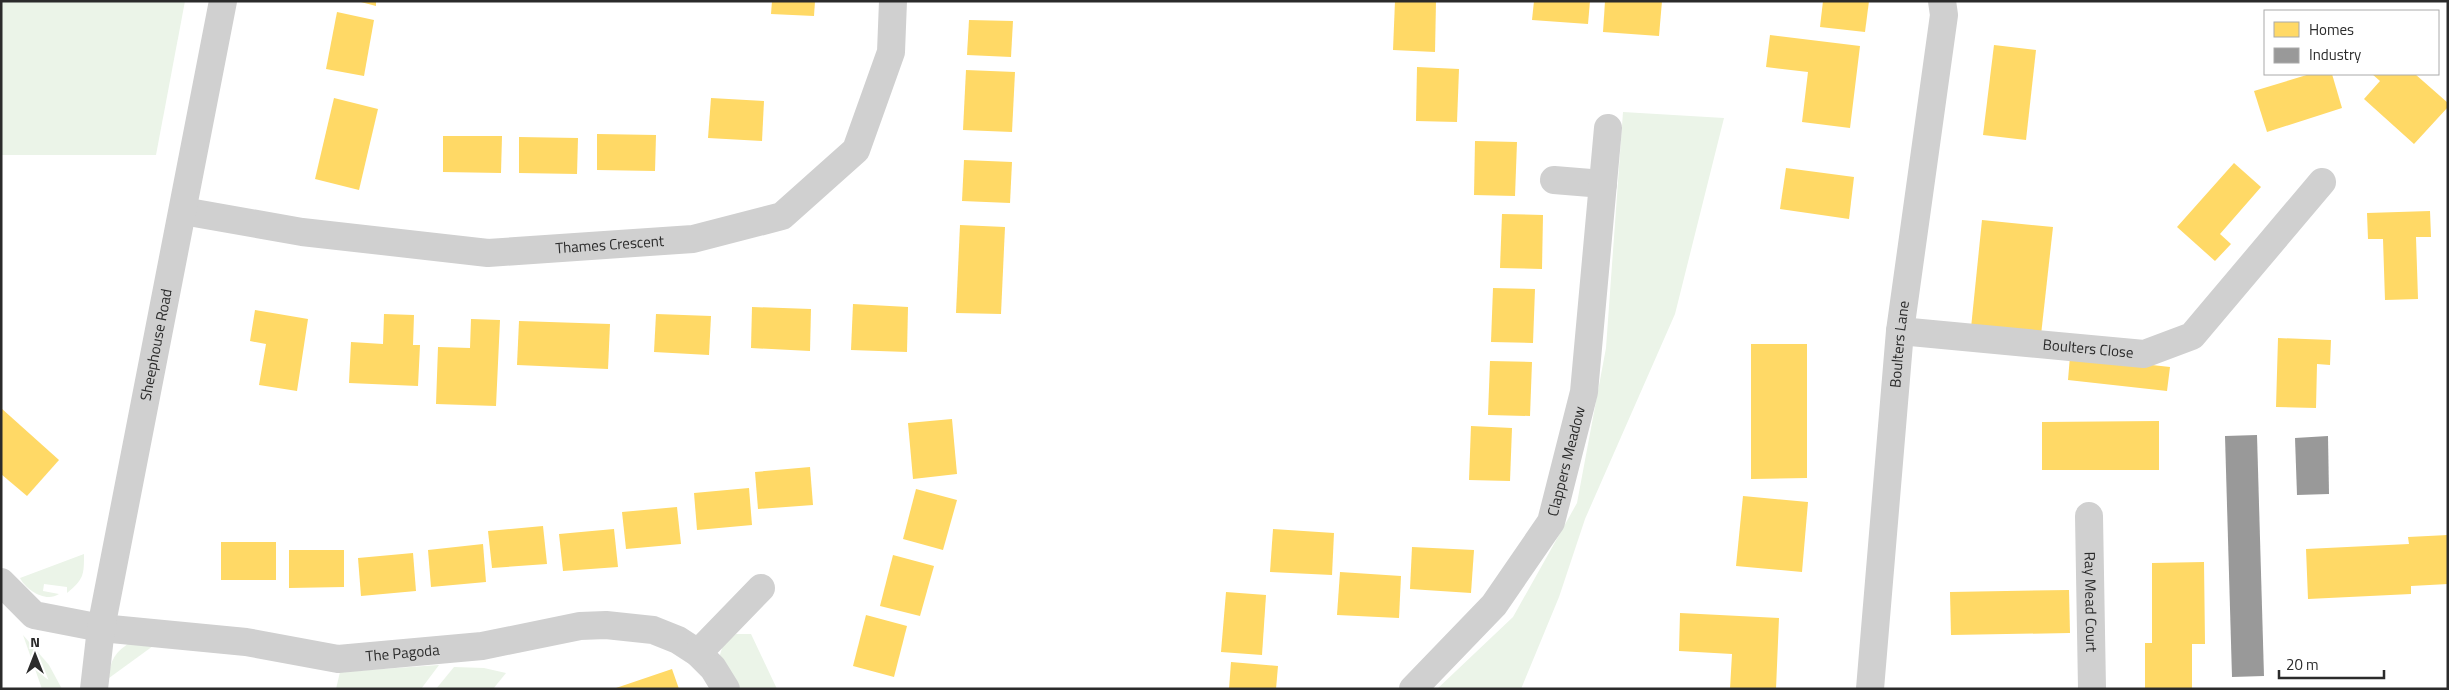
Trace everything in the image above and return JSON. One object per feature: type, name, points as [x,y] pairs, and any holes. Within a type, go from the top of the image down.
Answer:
[{"type":"street","name":"Sheephouse Road","points":[[94,689],[101,628],[223,1]]},
{"type":"street","name":"Thames Crescent","points":[[183,211],[302,232],[488,253],[693,239],[782,216],[856,150],[891,52],[893,1]]},
{"type":"street","name":"Boulters Lane","points":[[1870,689],[1900,331],[1944,15],[1942,1]]},
{"type":"street","name":"Clappers Meadow","points":[[1414,689],[1494,605],[1552,522],[1584,392],[1608,128]]},
{"type":"street","points":[[1554,180],[1603,184]]},
{"type":"street","name":"Boulters Close","points":[[1900,331],[2144,354],[2192,336],[2322,182]]},
{"type":"street","name":"Ray Mead Court","points":[[2089,516],[2092,689]]},
{"type":"street","name":"The Pagoda","points":[[1,582],[34,615],[101,628],[246,642],[338,659],[400,655],[482,646],[548,631],[606,625],[653,630],[678,640],[698,652],[713,668],[726,689]]},
{"type":"street","points":[[698,652],[761,588]]},
{"type":"shaded area","points":[[1,1],[185,1],[156,155],[1,155]]},
{"type":"shaded area","points":[[1623,112],[1724,118],[1675,314],[1585,519],[1559,597],[1521,689],[1437,689],[1513,617],[1577,503],[1606,348]]},
{"type":"shaded area","points":[[84,554],[82,576],[77,584],[67,593],[67,587],[44,584],[43,591],[59,594],[48,597],[43,596],[32,591],[20,578]]},
{"type":"shaded area","points":[[736,634],[751,634],[777,689],[730,689],[718,661],[723,645]]},
{"type":"shaded area","points":[[23,635],[49,665],[62,689],[42,689]]},
{"type":"shaded area","points":[[131,642],[153,646],[109,678],[110,666],[114,657]]},
{"type":"shaded area","points":[[439,665],[421,689],[336,689],[340,672]]},
{"type":"shaded area","points":[[454,667],[484,668],[506,673],[493,689],[436,689]]},
{"type":"building: Homes","points":[[357,1],[376,1],[376,6]]},
{"type":"building: Homes","points":[[772,1],[815,1],[814,16],[771,14]]},
{"type":"building: Homes","points":[[1395,1],[1436,1],[1435,52],[1393,50]]},
{"type":"building: Homes","points":[[1534,1],[1590,1],[1588,24],[1532,20]]},
{"type":"building: Homes","points":[[1605,1],[1662,1],[1659,36],[1603,32]]},
{"type":"building: Homes","points":[[1823,1],[1869,1],[1865,32],[1820,27]]},
{"type":"building: Homes","points":[[337,12],[374,20],[364,76],[326,69]]},
{"type":"building: Homes","points":[[969,20],[1013,21],[1011,57],[967,55]]},
{"type":"building: Homes","points":[[1770,35],[1860,46],[1850,128],[1802,122],[1808,72],[1766,67]]},
{"type":"building: Homes","points":[[1994,45],[2036,50],[2026,140],[1983,135]]},
{"type":"building: Homes","points":[[1417,67],[1459,69],[1457,122],[1416,121]]},
{"type":"building: Homes","points":[[966,70],[1015,72],[1012,132],[963,130]]},
{"type":"building: Homes","points":[[2307,75],[2332,75],[2342,108],[2267,132],[2254,91]]},
{"type":"building: Homes","points":[[2373,75],[2416,75],[2448,103],[2448,107],[2414,144],[2364,99],[2380,81]]},
{"type":"building: Homes","points":[[334,98],[378,109],[359,190],[315,179]]},
{"type":"building: Homes","points":[[711,98],[764,101],[762,141],[708,138]]},
{"type":"building: Homes","points":[[597,134],[656,135],[655,171],[597,170]]},
{"type":"building: Homes","points":[[443,136],[502,136],[501,173],[443,172]]},
{"type":"building: Homes","points":[[519,137],[578,138],[577,174],[519,173]]},
{"type":"building: Homes","points":[[1475,141],[1517,142],[1515,196],[1474,195]]},
{"type":"building: Homes","points":[[964,160],[1012,162],[1010,203],[962,201]]},
{"type":"building: Homes","points":[[2234,163],[2261,187],[2220,234],[2231,244],[2215,261],[2177,227]]},
{"type":"building: Homes","points":[[1786,168],[1854,177],[1849,219],[1780,209]]},
{"type":"building: Homes","points":[[2430,211],[2431,237],[2416,237],[2418,299],[2385,300],[2383,239],[2368,239],[2367,213]]},
{"type":"building: Homes","points":[[1502,214],[1543,215],[1542,269],[1500,268]]},
{"type":"building: Homes","points":[[1982,220],[2053,227],[2041,335],[1971,328]]},
{"type":"building: Homes","points":[[960,225],[1005,227],[1001,314],[956,313]]},
{"type":"building: Homes","points":[[1493,288],[1535,289],[1533,343],[1491,342]]},
{"type":"building: Homes","points":[[853,304],[908,307],[907,352],[851,350]]},
{"type":"building: Homes","points":[[752,307],[811,309],[810,351],[751,348]]},
{"type":"building: Homes","points":[[255,310],[308,319],[297,391],[259,385],[266,344],[250,341]]},
{"type":"building: Homes","points":[[384,314],[414,315],[413,345],[420,345],[418,386],[349,383],[351,342],[383,344]]},
{"type":"building: Homes","points":[[656,314],[711,316],[709,355],[654,352]]},
{"type":"building: Homes","points":[[471,319],[500,320],[496,406],[436,404],[438,347],[470,348]]},
{"type":"building: Homes","points":[[519,321],[610,324],[608,369],[517,365]]},
{"type":"building: Homes","points":[[2278,338],[2331,340],[2330,365],[2317,364],[2316,408],[2276,407]]},
{"type":"building: Homes","points":[[1751,344],[1807,344],[1807,478],[1751,479]]},
{"type":"building: Homes","points":[[2070,356],[2170,367],[2167,391],[2068,380]]},
{"type":"building: Homes","points":[[1490,361],[1532,362],[1530,416],[1488,415]]},
{"type":"building: Homes","points":[[1,408],[59,460],[27,496],[1,474]]},
{"type":"building: Homes","points":[[952,419],[957,474],[913,479],[908,423]]},
{"type":"building: Homes","points":[[2159,421],[2159,470],[2042,470],[2042,422]]},
{"type":"building: Homes","points":[[1471,426],[1512,428],[1510,481],[1469,480]]},
{"type":"building: Homes","points":[[810,467],[813,505],[758,509],[755,472]]},
{"type":"building: Homes","points":[[749,488],[752,525],[697,530],[694,493]]},
{"type":"building: Homes","points":[[916,489],[957,500],[943,550],[903,539]]},
{"type":"building: Homes","points":[[1743,496],[1808,502],[1802,572],[1736,566]]},
{"type":"building: Homes","points":[[677,507],[681,544],[626,549],[622,512]]},
{"type":"building: Homes","points":[[543,526],[547,564],[492,568],[488,531]]},
{"type":"building: Homes","points":[[614,529],[618,567],[563,571],[559,534]]},
{"type":"building: Homes","points":[[1273,529],[1334,533],[1332,575],[1270,572]]},
{"type":"building: Homes","points":[[2448,535],[2448,584],[2411,586],[2411,594],[2308,599],[2306,549],[2409,544],[2408,537]]},
{"type":"building: Homes","points":[[221,542],[276,542],[276,580],[221,580]]},
{"type":"building: Homes","points":[[483,544],[486,582],[431,587],[428,550]]},
{"type":"building: Homes","points":[[1412,547],[1474,550],[1471,593],[1410,589]]},
{"type":"building: Homes","points":[[289,550],[344,550],[344,587],[289,588]]},
{"type":"building: Homes","points":[[413,553],[416,591],[361,596],[358,558]]},
{"type":"building: Homes","points":[[893,555],[934,566],[920,616],[880,606]]},
{"type":"building: Homes","points":[[2204,562],[2205,644],[2192,644],[2192,689],[2145,689],[2145,643],[2152,643],[2152,563]]},
{"type":"building: Homes","points":[[1340,572],[1401,576],[1399,618],[1337,615]]},
{"type":"building: Homes","points":[[2069,590],[2070,633],[1951,635],[1950,592]]},
{"type":"building: Homes","points":[[1226,592],[1266,595],[1262,655],[1221,652]]},
{"type":"building: Homes","points":[[1680,613],[1779,618],[1776,689],[1730,689],[1732,654],[1679,651]]},
{"type":"building: Homes","points":[[866,615],[907,626],[894,677],[853,666]]},
{"type":"building: Homes","points":[[1231,662],[1278,666],[1276,689],[1229,689]]},
{"type":"building: Homes","points":[[672,669],[679,689],[616,689],[616,688]]},
{"type":"building: Industry","points":[[2257,435],[2264,676],[2232,677],[2225,436]]},
{"type":"building: Industry","points":[[2328,436],[2329,494],[2297,495],[2295,438]]}]
